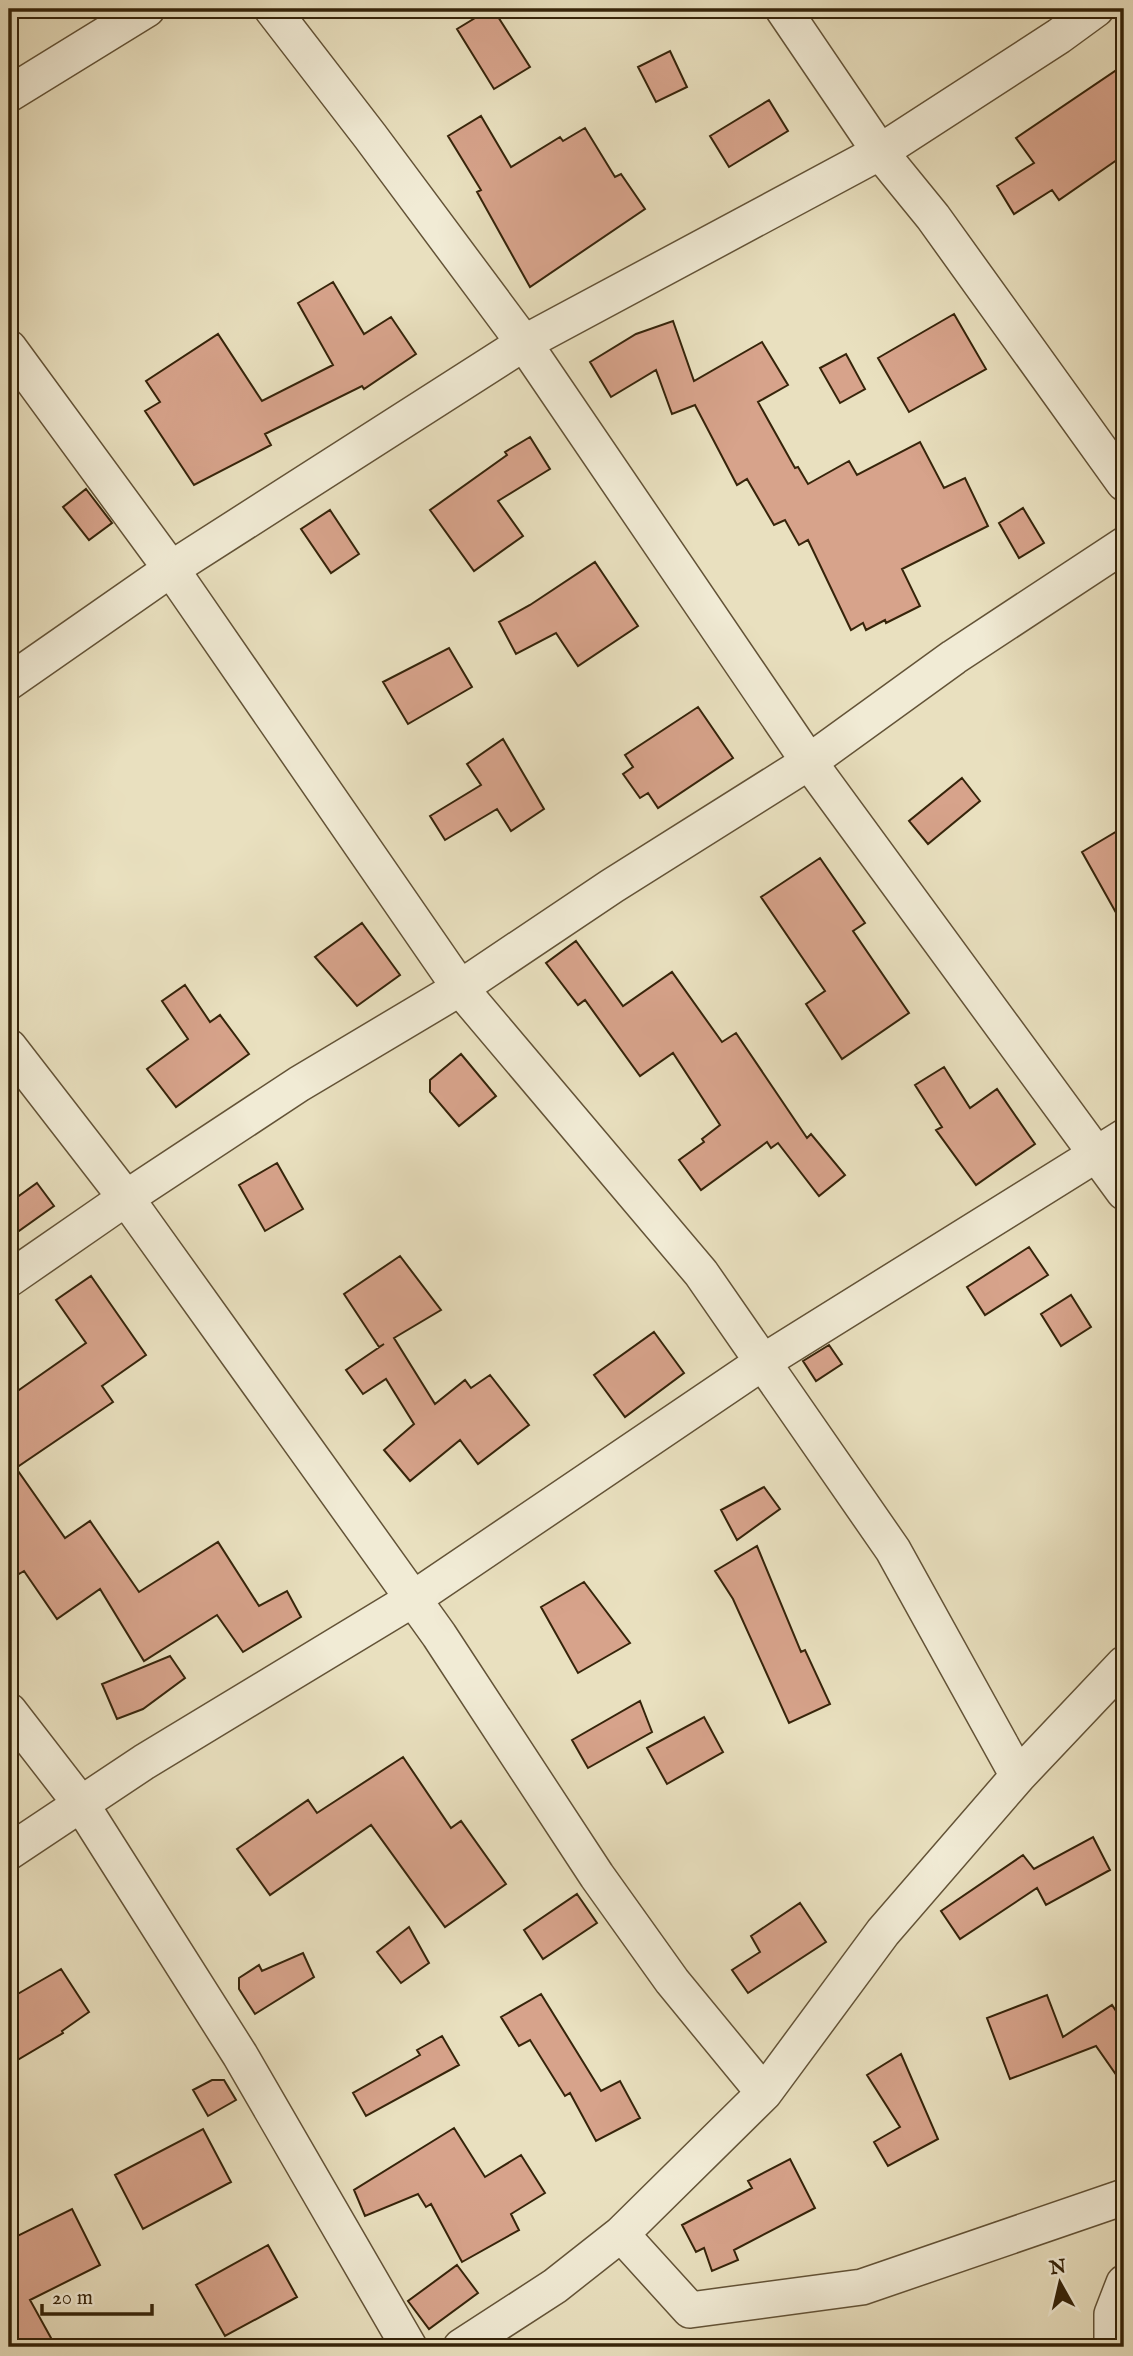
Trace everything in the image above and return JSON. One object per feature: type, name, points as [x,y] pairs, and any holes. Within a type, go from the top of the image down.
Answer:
[{"type":"street","points":[[9,94],[146,9]]},
{"type":"street","points":[[272,9],[524,343],[809,762],[1111,1146],[1124,1192]]},
{"type":"street","points":[[783,9],[880,152],[933,217],[1124,483]]},
{"type":"street","points":[[9,682],[171,569],[524,343],[880,152],[1096,9]]},
{"type":"street","points":[[9,348],[171,569],[460,988],[701,1273],[893,1550],[1018,1776]]},
{"type":"street","points":[[9,1279],[299,1084],[460,988],[612,886],[809,762],[954,657],[1124,545]]},
{"type":"street","points":[[9,1047],[126,1198],[413,1599],[597,1876],[657,1960],[764,2093]]},
{"type":"street","points":[[9,1852],[144,1762],[413,1599],[762,1362],[1111,1146]]},
{"type":"street","points":[[461,2347],[555,2286],[621,2234],[764,2093],[883,1932],[1018,1776],[1124,1664]]},
{"type":"street","points":[[9,1711],[81,1804],[240,2055],[409,2347]]},
{"type":"street","points":[[621,2234],[690,2310],[862,2287],[1124,2197]]},
{"type":"street","points":[[1112,2347],[1112,2314],[1124,2283]]},
{"type":"building","points":[[493,9],[530,67],[494,89],[457,29]]},
{"type":"building","points":[[670,51],[687,87],[656,102],[638,67]]},
{"type":"building","points":[[1124,65],[1124,155],[1059,200],[1052,190],[1014,214],[997,186],[1034,163],[1016,138]]},
{"type":"building","points":[[769,100],[788,131],[729,167],[710,136]]},
{"type":"building","points":[[481,116],[511,167],[560,137],[563,141],[585,128],[615,177],[621,174],[645,209],[530,287],[477,192],[481,190],[448,136]]},
{"type":"building","points":[[333,282],[364,334],[391,317],[416,354],[364,389],[362,386],[265,434],[271,445],[194,485],[145,411],[160,402],[146,381],[218,334],[262,401],[333,365],[298,303]]},
{"type":"building","points":[[954,314],[986,369],[909,412],[878,358]]},
{"type":"building","points":[[673,321],[694,381],[762,342],[788,385],[758,402],[795,468],[798,467],[808,484],[849,461],[857,475],[920,442],[944,488],[965,478],[988,526],[902,569],[920,606],[866,630],[863,623],[851,630],[808,540],[799,545],[785,520],[774,525],[747,479],[737,485],[695,405],[672,414],[656,370],[611,397],[590,362],[636,334]]},
{"type":"building","points":[[846,354],[865,389],[840,403],[820,368]]},
{"type":"building","points":[[530,437],[550,469],[498,501],[523,536],[474,571],[430,510],[507,455],[505,452]]},
{"type":"building","points":[[86,489],[112,523],[89,540],[63,507]]},
{"type":"building","points":[[1023,508],[1044,543],[1019,558],[999,523]]},
{"type":"building","points":[[330,510],[359,554],[331,573],[301,529]]},
{"type":"building","points":[[595,562],[638,626],[578,666],[556,633],[516,654],[499,622]]},
{"type":"building","points":[[449,648],[472,687],[408,724],[383,682]]},
{"type":"building","points":[[698,707],[733,758],[658,808],[648,793],[640,798],[623,774],[633,767],[625,755]]},
{"type":"building","points":[[503,739],[544,809],[511,831],[497,809],[445,840],[430,816],[481,785],[467,764]]},
{"type":"building","points":[[962,778],[980,801],[928,844],[909,821]]},
{"type":"building","points":[[1124,827],[1124,927],[1082,852]]},
{"type":"building","points":[[820,858],[865,923],[853,931],[909,1013],[842,1059],[806,1004],[825,991],[761,897]]},
{"type":"building","points":[[362,923],[400,975],[357,1006],[315,957]]},
{"type":"building","points":[[576,941],[623,1006],[672,972],[722,1042],[736,1033],[807,1138],[811,1134],[845,1175],[819,1196],[778,1143],[771,1148],[767,1142],[701,1190],[679,1160],[704,1142],[702,1139],[720,1125],[673,1053],[640,1076],[585,1000],[578,1005],[546,963]]},
{"type":"building","points":[[185,985],[210,1022],[220,1015],[249,1054],[176,1107],[147,1069],[188,1039],[162,1001]]},
{"type":"building","points":[[461,1054],[496,1096],[459,1126],[430,1092],[430,1080]]},
{"type":"building","points":[[944,1067],[970,1108],[997,1089],[1035,1144],[976,1185],[936,1130],[942,1127],[915,1085]]},
{"type":"building","points":[[277,1163],[303,1209],[265,1231],[239,1185]]},
{"type":"building","points":[[37,1183],[54,1206],[9,1238],[9,1203]]},
{"type":"building","points":[[1029,1247],[1048,1275],[985,1315],[967,1287]]},
{"type":"building","points":[[400,1256],[441,1310],[394,1338],[435,1404],[465,1380],[471,1388],[490,1375],[529,1425],[478,1464],[460,1440],[410,1481],[384,1450],[414,1424],[386,1379],[363,1394],[346,1370],[384,1344],[379,1347],[344,1294]]},
{"type":"building","points":[[91,1276],[146,1355],[102,1386],[113,1402],[16,1468],[65,1538],[90,1521],[139,1592],[218,1542],[259,1606],[287,1591],[301,1617],[243,1652],[217,1615],[144,1661],[100,1589],[57,1619],[24,1571],[19,1574],[9,1559],[9,1397],[86,1343],[56,1300]]},
{"type":"building","points":[[1071,1295],[1091,1327],[1061,1346],[1041,1314]]},
{"type":"building","points":[[654,1332],[684,1373],[625,1417],[594,1375]]},
{"type":"building","points":[[829,1345],[842,1364],[816,1381],[803,1361]]},
{"type":"building","points":[[764,1487],[780,1509],[737,1540],[721,1510]]},
{"type":"building","points":[[757,1546],[801,1652],[805,1650],[830,1704],[789,1723],[733,1599],[715,1571]]},
{"type":"building","points":[[584,1582],[630,1643],[578,1673],[541,1607]]},
{"type":"building","points":[[170,1656],[185,1678],[143,1709],[117,1719],[102,1684]]},
{"type":"building","points":[[640,1701],[652,1732],[588,1768],[572,1740]]},
{"type":"building","points":[[704,1717],[723,1752],[667,1784],[647,1748]]},
{"type":"building","points":[[403,1757],[451,1828],[461,1821],[506,1884],[445,1927],[371,1825],[270,1895],[237,1849],[308,1800],[317,1813]]},
{"type":"building","points":[[1093,1837],[1110,1870],[1046,1905],[1037,1888],[960,1939],[941,1911],[1023,1855],[1034,1869]]},
{"type":"building","points":[[577,1894],[597,1923],[543,1959],[524,1930]]},
{"type":"building","points":[[800,1903],[826,1942],[748,1993],[732,1970],[760,1952],[751,1936]]},
{"type":"building","points":[[409,1927],[429,1963],[401,1983],[377,1952]]},
{"type":"building","points":[[303,1953],[314,1977],[255,2014],[239,1989],[239,1978],[259,1965],[262,1971]]},
{"type":"building","points":[[61,1969],[89,2012],[62,2031],[63,2033],[9,2065],[9,1999]]},
{"type":"building","points":[[541,1994],[601,2091],[620,2081],[640,2118],[596,2141],[570,2093],[565,2096],[530,2040],[519,2046],[501,2017]]},
{"type":"building","points":[[1047,1995],[1063,2037],[1112,2005],[1124,2023],[1124,2086],[1096,2046],[1010,2079],[987,2018]]},
{"type":"building","points":[[442,2036],[459,2065],[366,2116],[353,2093],[420,2055],[417,2050]]},
{"type":"building","points":[[901,2054],[938,2139],[888,2166],[874,2142],[900,2127],[867,2075]]},
{"type":"building","points":[[212,2080],[224,2080],[236,2100],[208,2116],[193,2090]]},
{"type":"building","points":[[454,2128],[485,2177],[521,2155],[545,2193],[511,2214],[519,2230],[462,2262],[431,2204],[426,2207],[418,2194],[365,2216],[354,2190]]},
{"type":"building","points":[[203,2129],[231,2182],[143,2229],[115,2175]]},
{"type":"building","points":[[790,2159],[815,2208],[734,2250],[738,2260],[712,2271],[704,2248],[696,2252],[682,2225],[752,2188],[748,2181]]},
{"type":"building","points":[[72,2209],[100,2265],[30,2300],[56,2347],[9,2347],[9,2240]]},
{"type":"building","points":[[268,2245],[297,2297],[225,2336],[196,2285]]},
{"type":"building","points":[[457,2265],[478,2293],[429,2329],[408,2301]]}]
